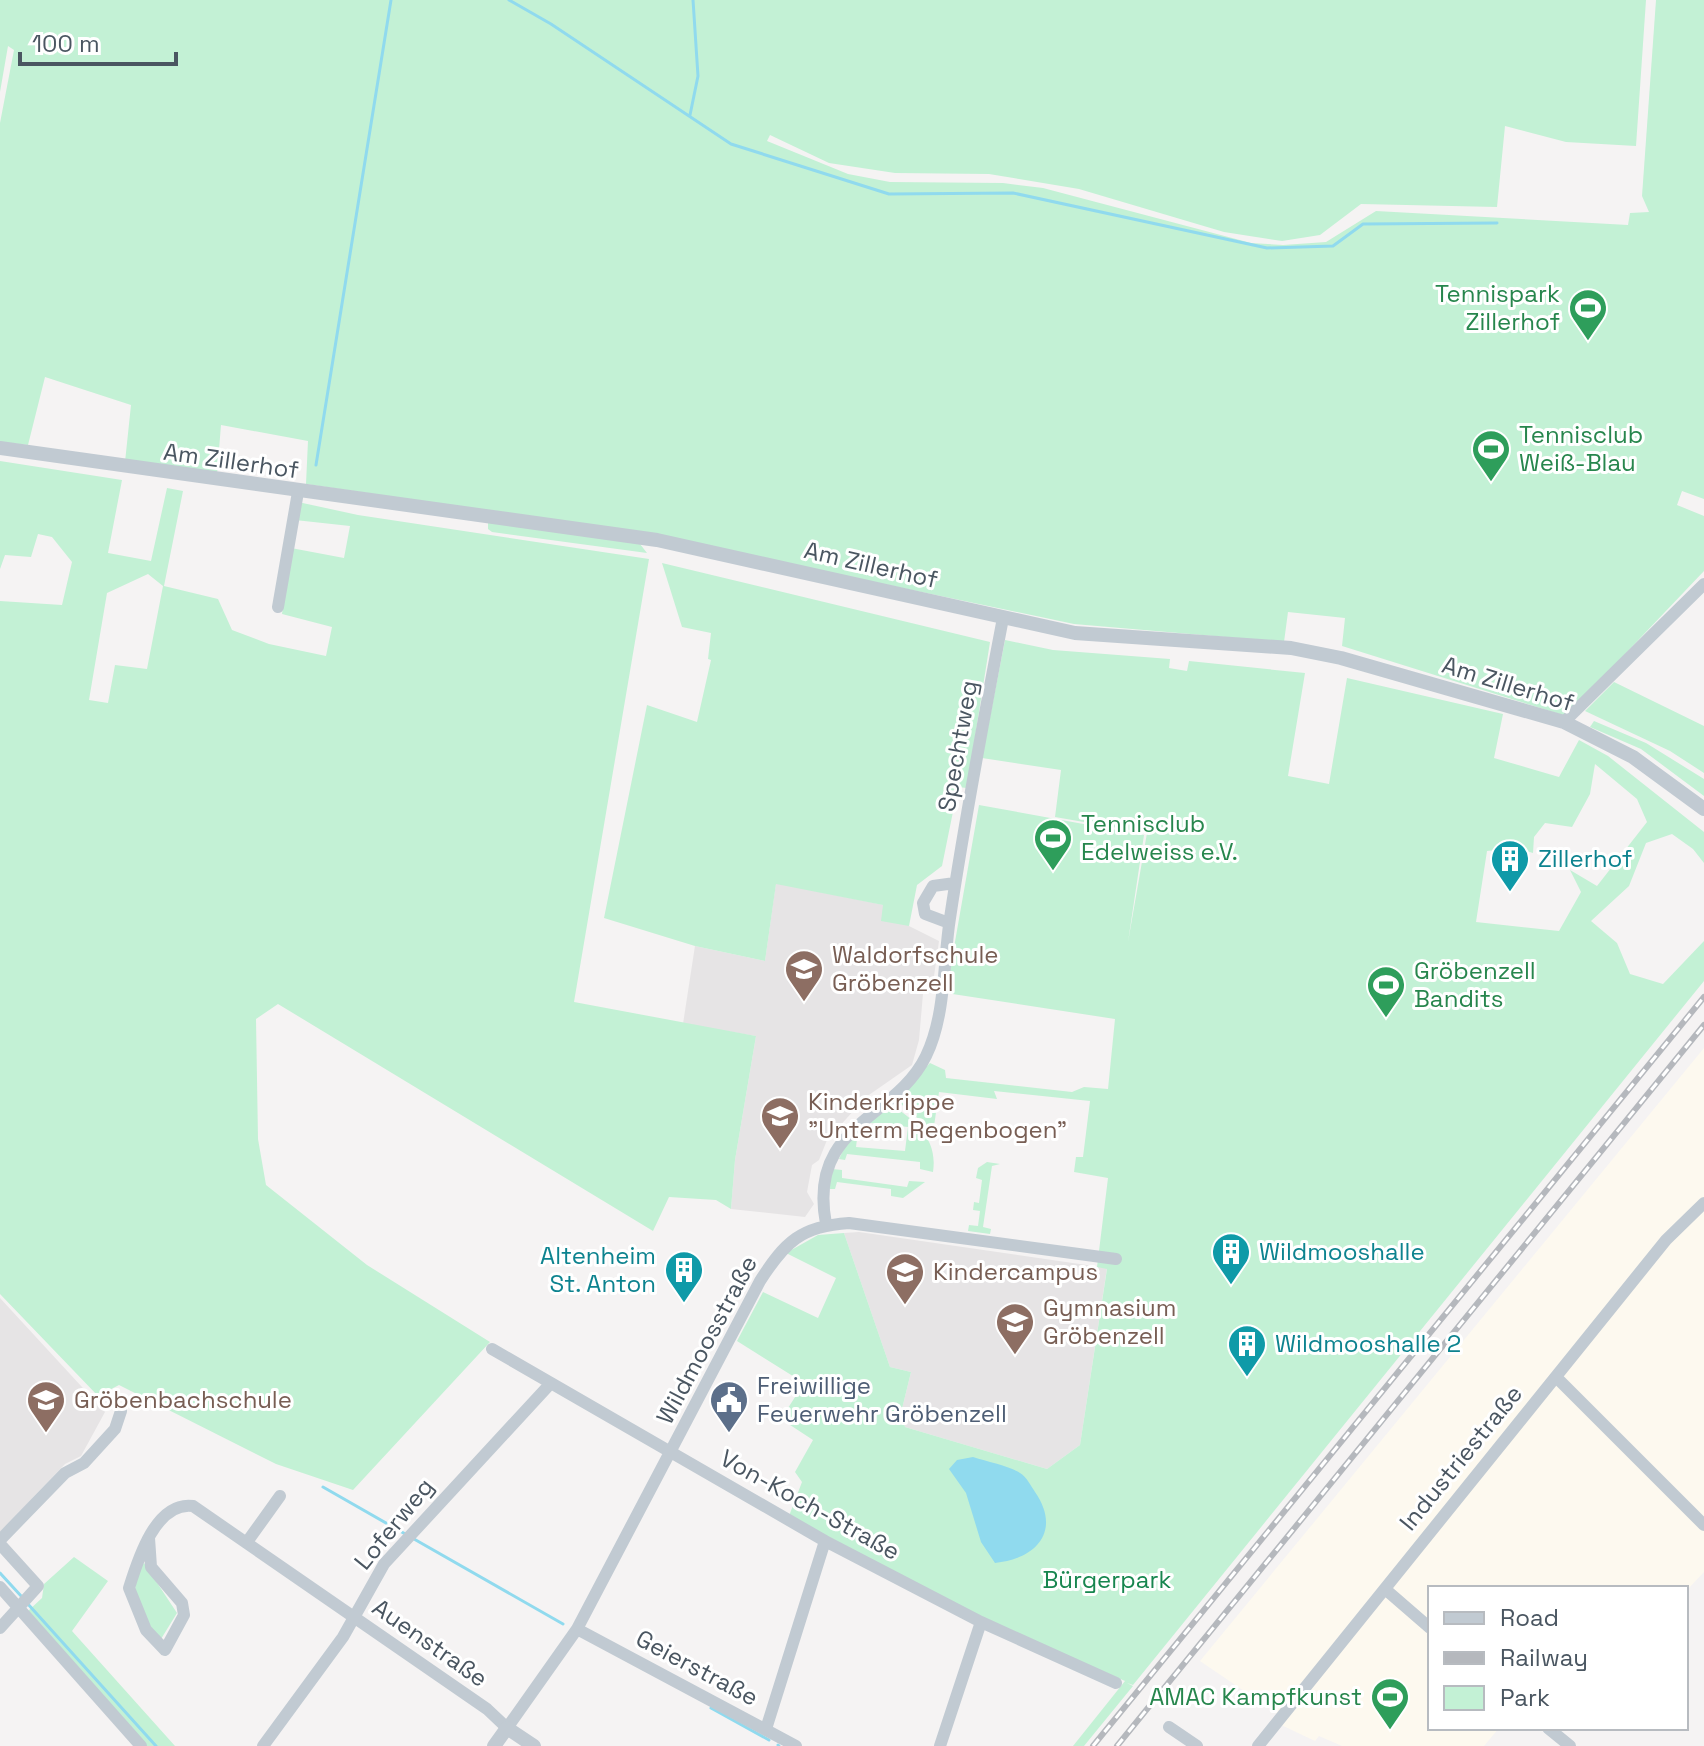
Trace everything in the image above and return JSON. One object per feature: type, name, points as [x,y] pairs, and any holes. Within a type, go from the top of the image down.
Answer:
[{"type":"street","name":"Am Zillerhof","points":[[0,448],[657,540],[1075,633],[1291,648],[1381,668],[1564,722],[1633,757],[1704,809]]},
{"type":"street","points":[[278,607],[298,492]]},
{"type":"street","points":[[1564,722],[1704,584]]},
{"type":"street","name":"Spechtweg","points":[[826,1224],[824,1192],[839,1147],[850,1132],[910,1077],[926,1057],[936,1027],[955,883],[1003,618]]},
{"type":"street","points":[[949,923],[931,919],[925,914],[923,903],[933,886],[955,883]]},
{"type":"street","name":"Industriestraße","points":[[1258,1746],[1666,1240],[1704,1203]]},
{"type":"street","points":[[826,1224],[860,1224],[1116,1259]]},
{"type":"street","name":"Wildmoosstraße","points":[[494,1746],[577,1629],[740,1317],[781,1249],[826,1224]]},
{"type":"street","name":"Von-Koch-Straße","points":[[492,1349],[825,1541],[981,1622],[1116,1683]]},
{"type":"street","points":[[1556,1377],[1704,1525]]},
{"type":"street","name":"Loferweg","points":[[263,1746],[343,1637],[384,1564],[551,1383]]},
{"type":"street","points":[[0,1628],[38,1586],[0,1542],[65,1473],[84,1463],[115,1429],[121,1411]]},
{"type":"street","points":[[247,1542],[280,1496]]},
{"type":"street","name":"Auenstraße","points":[[149,1538],[151,1567],[182,1603],[184,1615],[165,1650],[146,1630],[129,1588],[149,1538],[170,1509],[182,1504],[193,1506],[247,1542],[487,1709],[507,1728]]},
{"type":"street","points":[[766,1729],[825,1541]]},
{"type":"street","points":[[0,1587],[25,1599],[141,1746]]},
{"type":"street","points":[[1385,1589],[1428,1626]]},
{"type":"street","points":[[940,1746],[981,1622]]},
{"type":"street","name":"Geierstraße","points":[[577,1629],[796,1746]]},
{"type":"street","points":[[1169,1727],[1197,1746]]},
{"type":"street","points":[[507,1728],[534,1746]]},
{"type":"street","points":[[1550,1730],[1570,1746]]},
{"type":"shaded area","name":"Waldorfschule Gröbenzell","points":[[776,883],[884,905],[909,926],[939,941],[934,976],[924,982],[919,1040],[912,1065],[866,1097],[827,1140],[819,1160],[812,1165],[807,1192],[814,1204],[805,1217],[731,1209],[735,1160],[756,1036],[683,1024],[695,946],[765,961]]},
{"type":"shaded area","points":[[1704,1048],[1704,1572],[1688,1589],[1688,1586],[1428,1586],[1428,1730],[1497,1730],[1484,1746],[1342,1746],[1319,1736],[1315,1741],[1277,1723],[1281,1716],[1200,1661]]},
{"type":"shaded area","name":"Gymnasium Gröbenzell","points":[[859,1232],[1107,1268],[1080,1445],[1047,1469],[905,1427],[901,1413],[911,1372],[890,1367],[844,1233]]},
{"type":"shaded area","name":"Gröbenbachschule","points":[[0,1298],[105,1412],[81,1456],[65,1464],[0,1532]]},
{"type":"green space","points":[[0,0],[1646,0],[1636,146],[1566,142],[1505,126],[1497,207],[1361,204],[1320,235],[1282,241],[1224,232],[1079,189],[989,174],[895,173],[829,163],[770,135],[767,141],[848,174],[890,182],[1003,183],[1043,188],[1251,243],[1283,245],[1326,242],[1376,211],[1628,225],[1630,213],[1649,212],[1642,196],[1656,0],[1704,0],[1704,499],[1682,491],[1677,505],[1704,516],[1704,571],[1566,716],[1342,646],[1345,618],[1288,612],[1284,642],[1074,624],[640,533],[306,484],[308,441],[221,425],[217,474],[125,462],[131,405],[45,377],[28,445],[0,442],[0,123],[14,50],[8,46],[0,92]]},
{"type":"green space","points":[[0,461],[122,480],[108,553],[151,561],[167,488],[183,491],[164,586],[218,599],[232,630],[269,644],[326,656],[332,627],[282,614],[291,548],[344,558],[350,526],[295,520],[298,502],[358,515],[649,559],[574,1002],[756,1036],[735,1160],[731,1209],[716,1200],[669,1197],[653,1231],[278,1004],[256,1019],[258,1139],[266,1185],[367,1265],[490,1342],[353,1490],[276,1464],[119,1385],[98,1396],[0,1294],[0,601],[62,605],[72,562],[52,537],[38,534],[31,557],[5,555],[0,569]],"holes":[[[148,574],[163,586],[147,669],[115,665],[108,703],[89,700],[107,593]]]},
{"type":"green space","points":[[488,522],[640,544],[647,553],[492,532],[488,529]]},
{"type":"green space","points":[[662,563],[990,642],[967,788],[958,787],[942,866],[917,885],[909,926],[881,921],[883,905],[776,884],[765,961],[695,946],[604,918],[647,705],[697,722],[711,660],[708,659],[711,633],[682,627]]},
{"type":"green space","name":"Bürgerpark","points":[[1005,640],[1053,650],[1170,659],[1169,668],[1187,671],[1189,661],[1305,673],[1288,776],[1329,784],[1347,678],[1503,714],[1494,758],[1559,777],[1579,740],[1608,756],[1704,832],[1704,863],[1693,849],[1672,834],[1646,843],[1629,886],[1591,921],[1617,943],[1630,974],[1663,984],[1704,941],[1704,981],[1133,1685],[1127,1683],[1133,1686],[1084,1746],[1073,1746],[1125,1681],[984,1619],[789,1516],[802,1482],[795,1472],[813,1440],[781,1419],[804,1383],[737,1341],[763,1292],[818,1318],[836,1278],[786,1253],[818,1235],[844,1233],[890,1367],[911,1372],[901,1413],[905,1427],[1047,1469],[1080,1445],[1107,1269],[1097,1267],[1108,1178],[1074,1172],[1076,1157],[1083,1157],[1090,1101],[994,1091],[997,1099],[939,1092],[933,1133],[941,1137],[931,1136],[921,1121],[895,1099],[930,1063],[945,1070],[946,1078],[1072,1092],[1084,1087],[1108,1089],[1115,1019],[946,993],[979,805],[1144,835],[1128,942],[1147,833],[1055,817],[1061,770],[982,758]],"holes":[[[1595,764],[1637,799],[1647,822],[1597,886],[1570,870],[1581,892],[1559,931],[1476,922],[1487,851],[1517,848],[1533,853],[1534,837],[1545,823],[1572,827],[1590,794]]]},
{"type":"green space","points":[[1614,682],[1704,726],[1704,773],[1670,751],[1585,711]]},
{"type":"green space","points":[[1594,721],[1646,743],[1704,779],[1704,796],[1641,749],[1590,727]]},
{"type":"green space","points":[[890,1104],[923,1132],[932,1150],[933,1172],[920,1169],[920,1162],[847,1154],[845,1160],[839,1159],[849,1138],[857,1139],[856,1147],[905,1151],[908,1127],[862,1122]]},
{"type":"green space","points":[[987,1162],[1000,1164],[992,1166],[983,1227],[991,1229],[990,1234],[968,1231],[969,1225],[978,1226],[980,1211],[973,1210],[974,1202],[979,1203],[982,1180],[976,1178],[978,1168]]},
{"type":"green space","points":[[832,1169],[842,1170],[842,1178],[907,1187],[909,1181],[925,1182],[903,1198],[891,1196],[891,1189],[837,1182],[835,1189],[830,1189]]},
{"type":"green space","points":[[74,1557],[108,1581],[72,1631],[175,1746],[146,1746],[28,1611],[42,1598],[44,1584]]},
{"type":"green space","points":[[144,1563],[177,1613],[161,1639],[155,1639],[135,1589],[138,1567]]},
{"type":"water","points":[[973,1457],[1022,1474],[1043,1506],[1045,1531],[1033,1549],[1022,1556],[995,1563],[981,1542],[966,1493],[949,1469],[957,1460]]},
{"type":"waterway","points":[[316,465],[391,0]]},
{"type":"waterway","points":[[509,0],[551,24],[731,144],[889,194],[1013,193],[1267,248],[1333,246],[1363,224],[1497,223]]},
{"type":"waterway","points":[[690,115],[698,76],[693,0]]},
{"type":"waterway","points":[[323,1487],[407,1535]]},
{"type":"waterway","points":[[414,1539],[563,1624]]},
{"type":"waterway","points":[[0,1573],[22,1597]]},
{"type":"waterway","points":[[27,1603],[156,1746]]},
{"type":"waterway","points":[[711,1708],[769,1740]]},
{"type":"railway","points":[[1093,1746],[1704,997]]},
{"type":"railway","points":[[1117,1746],[1704,1025]]},
{"type":"place","name":"Tennispark Zillerhof","points":[[1588,342]]},
{"type":"place","name":"Tennisclub Weiß-Blau","points":[[1491,483]]},
{"type":"place","name":"Tennisclub Edelweiss e.V.","points":[[1053,872]]},
{"type":"place","name":"Zillerhof","points":[[1510,893]]},
{"type":"place","name":"Waldorfschule Gröbenzell","points":[[804,1003]]},
{"type":"place","name":"Gröbenzell Bandits","points":[[1386,1019]]},
{"type":"place","name":"Kinderkrippe \"Unterm Regenbogen\"","points":[[780,1150]]},
{"type":"place","name":"Wildmooshalle","points":[[1231,1286]]},
{"type":"place","name":"Altenheim St. Anton","points":[[684,1304]]},
{"type":"place","name":"Kindercampus","points":[[905,1306]]},
{"type":"place","name":"Gymnasium Gröbenzell","points":[[1015,1356]]},
{"type":"place","name":"Wildmooshalle 2","points":[[1247,1378]]},
{"type":"place","name":"Gröbenbachschule","points":[[46,1434]]},
{"type":"place","name":"Freiwillige Feuerwehr Gröbenzell","points":[[729,1434]]},
{"type":"place","name":"AMAC Kampfkunst","points":[[1390,1731]]}]
